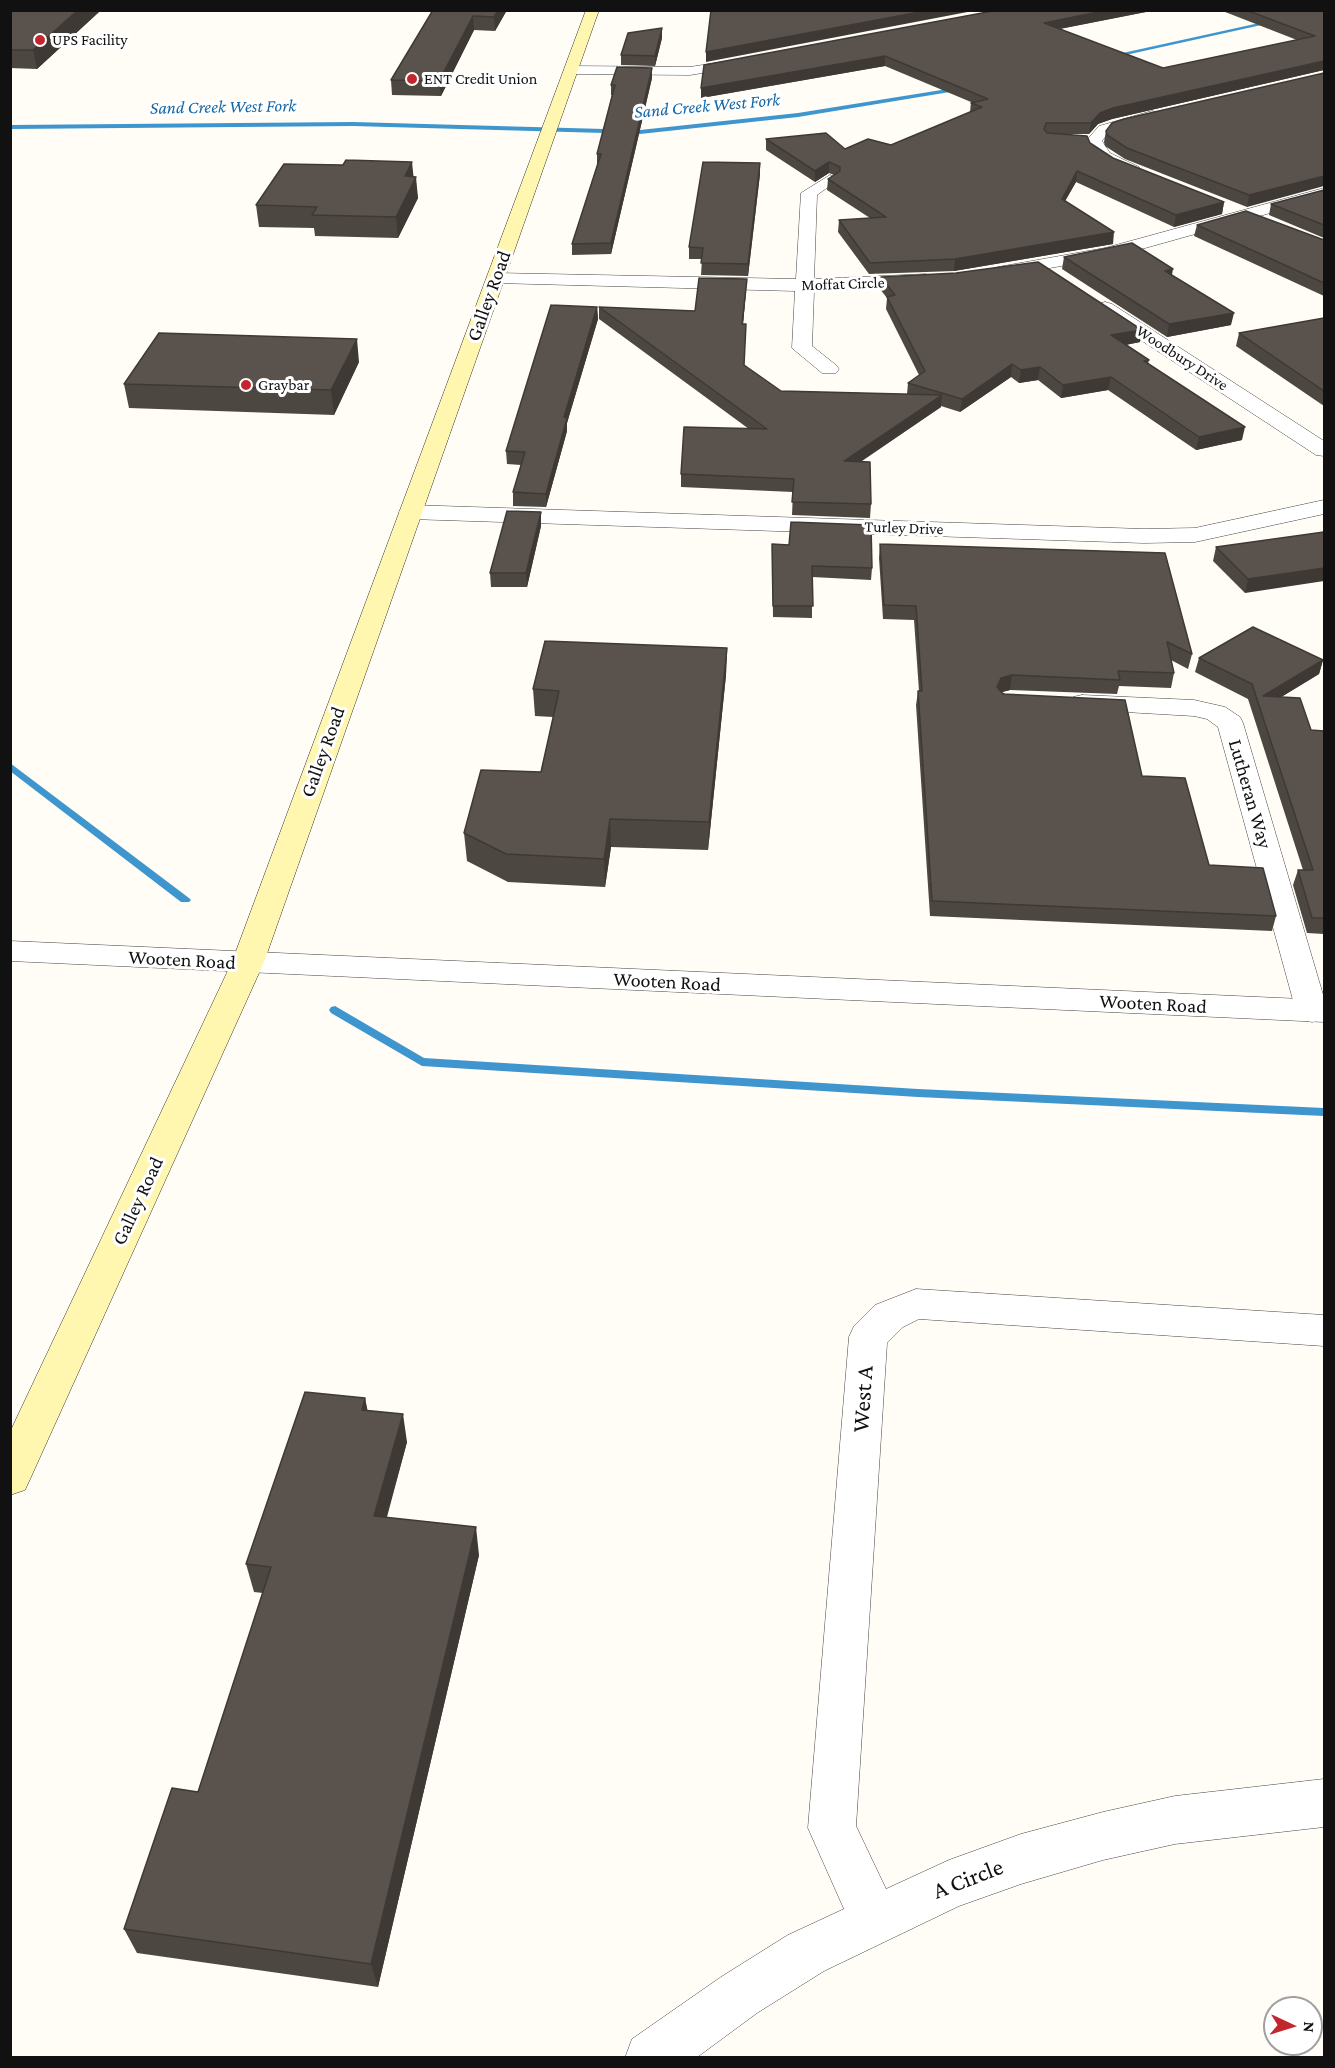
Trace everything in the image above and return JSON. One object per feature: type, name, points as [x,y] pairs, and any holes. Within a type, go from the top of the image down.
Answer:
[{"type":"main road","name":"Galley Road","points":[[10,1477],[248,962],[593,10]]},
{"type":"street","points":[[571,70],[690,71],[760,60]]},
{"type":"street","points":[[1094,141],[1104,129],[1163,114]]},
{"type":"street","points":[[1073,139],[1094,141]]},
{"type":"street","points":[[1094,141],[1096,149],[1104,156],[1149,176]]},
{"type":"street","points":[[829,369],[802,348],[809,193],[830,180]]},
{"type":"street","points":[[976,275],[1107,253],[1324,193]]},
{"type":"street","points":[[1222,205],[1270,224]]},
{"type":"street","points":[[1040,266],[1059,278]]},
{"type":"street","name":"Moffat Circle","points":[[496,278],[805,285],[943,279]]},
{"type":"street","name":"Woodbury Drive","points":[[1088,297],[1324,450]]},
{"type":"street","name":"Turley Drive","points":[[410,512],[1144,536],[1205,534],[1324,507]]},
{"type":"street","name":"Lutheran Way","points":[[1056,702],[1194,708],[1216,713],[1230,723],[1318,1011]]},
{"type":"street","name":"Wooten Road","points":[[10,951],[1318,1011]]},
{"type":"street","name":"West A","points":[[874,1920],[832,1828],[868,1336],[889,1316],[916,1304],[1324,1331]]},
{"type":"street","name":"A Circle","points":[[651,2058],[806,1953],[948,1886],[1021,1859],[1103,1836],[1175,1820],[1324,1803]]},
{"type":"building","points":[[10,10],[78,10],[33,50],[10,50]]},
{"type":"building","points":[[433,10],[498,10],[494,17],[473,16],[439,81],[391,80]]},
{"type":"building","points":[[711,10],[930,10],[706,52]]},
{"type":"building","points":[[998,10],[1108,10],[1044,23],[1163,68],[1315,36],[1246,10],[1324,10],[1324,61],[1113,108],[1100,113],[1091,123],[1046,123],[1044,129],[1047,133],[1087,136],[1090,143],[1113,158],[1224,202],[1176,215],[1077,171],[1062,199],[1114,232],[955,259],[870,263],[839,220],[886,217],[828,179],[840,171],[840,167],[829,162],[815,171],[766,139],[826,133],[845,149],[868,139],[891,145],[982,107],[971,103],[988,99],[885,56],[701,88],[704,65]]},
{"type":"building","points":[[662,28],[655,56],[621,55],[628,33]]},
{"type":"building","points":[[617,67],[652,68],[611,243],[572,244],[601,154],[597,154],[615,85],[611,85]]},
{"type":"building","points":[[1324,73],[1324,176],[1249,195],[1127,148],[1107,135],[1106,131],[1112,123],[1124,119]]},
{"type":"building","points":[[346,160],[412,162],[405,176],[416,177],[396,217],[312,215],[317,207],[256,205],[284,164],[343,165]]},
{"type":"building","points":[[703,162],[760,163],[748,264],[701,263],[703,248],[689,247]]},
{"type":"building","points":[[1324,190],[1324,225],[1271,204]]},
{"type":"building","points":[[1246,211],[1324,240],[1324,283],[1197,225]]},
{"type":"building","points":[[1132,243],[1173,269],[1165,271],[1234,313],[1169,324],[1064,257]]},
{"type":"building","points":[[1038,262],[1142,330],[1111,335],[1149,360],[1144,361],[1245,427],[1199,437],[1111,377],[1063,385],[1040,367],[1021,370],[1012,364],[962,399],[908,383],[925,371],[887,297],[895,295],[881,277],[956,273]]},
{"type":"building","points":[[699,278],[747,279],[742,324],[746,324],[744,365],[781,391],[942,395],[844,461],[870,462],[871,504],[792,502],[794,479],[681,474],[684,427],[767,429],[599,307],[695,311]]},
{"type":"building","points":[[551,305],[597,307],[564,417],[567,418],[546,494],[513,492],[525,452],[506,451]]},
{"type":"building","points":[[1324,318],[1324,391],[1239,333]]},
{"type":"building","points":[[159,333],[357,339],[331,390],[124,384]]},
{"type":"building","points":[[507,511],[541,512],[526,573],[490,573]]},
{"type":"building","points":[[791,522],[871,525],[872,568],[812,566],[813,606],[773,606],[772,544],[789,545]]},
{"type":"building","points":[[1324,532],[1324,568],[1248,579],[1216,547]]},
{"type":"building","points":[[880,544],[1165,553],[1192,654],[1167,642],[1174,673],[1118,671],[1120,680],[1012,675],[1001,678],[997,687],[1003,694],[1125,700],[1142,776],[1185,778],[1209,865],[1263,868],[1276,916],[932,901],[918,691],[922,691],[916,606],[884,605]]},
{"type":"building","points":[[1253,627],[1323,660],[1263,696],[1300,698],[1311,730],[1324,731],[1324,918],[1312,918],[1298,870],[1313,870],[1252,684],[1199,658]]},
{"type":"building","points":[[545,641],[727,648],[709,822],[610,819],[604,859],[506,854],[464,833],[481,770],[541,772],[559,691],[533,689]]},
{"type":"building","points":[[305,1392],[365,1398],[362,1410],[403,1414],[374,1516],[476,1527],[371,1964],[124,1929],[172,1788],[198,1792],[271,1567],[246,1564]]},
{"type":"waterway","name":"Sand Creek West Fork","points":[[1112,56],[1273,21]]},
{"type":"waterway","name":"Sand Creek West Fork","points":[[10,127],[353,124],[640,132],[798,115],[960,89]]},
{"type":"waterway","points":[[10,766],[185,900]]},
{"type":"waterway","points":[[335,1010],[422,1062],[918,1093],[1324,1112]]},
{"type":"place","name":"UPS Facility","points":[[40,40]]},
{"type":"place","name":"ENT Credit Union","points":[[412,79]]},
{"type":"place","name":"Graybar","points":[[246,385]]}]
